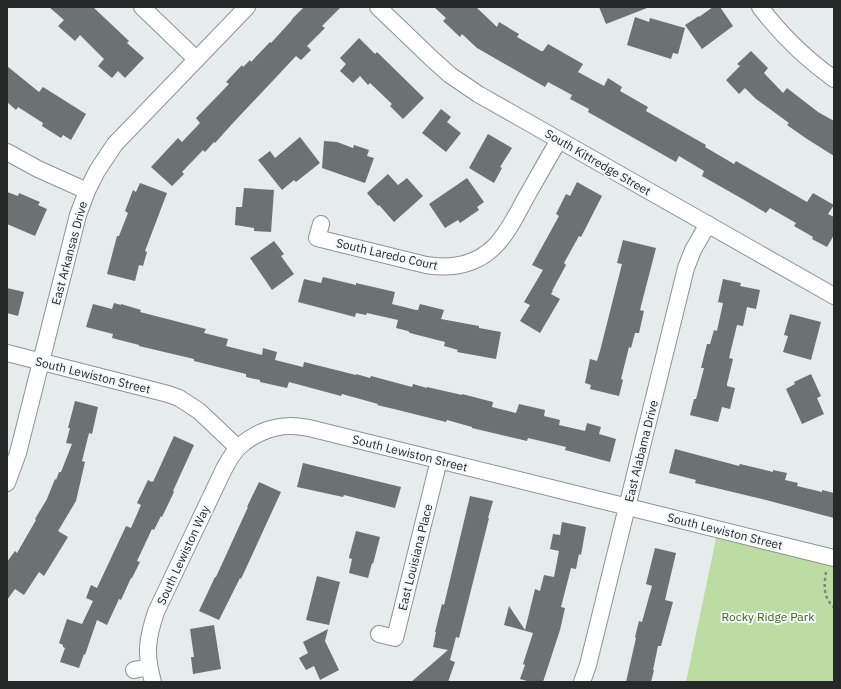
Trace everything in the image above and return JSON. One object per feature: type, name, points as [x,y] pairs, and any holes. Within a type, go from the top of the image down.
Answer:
[{"type":"street","points":[[142,7],[196,60]]},
{"type":"street","name":"East Arkansas Drive","points":[[7,483],[18,454],[78,215],[87,191],[97,171],[116,144],[247,7]]},
{"type":"street","name":"South Kittredge Street","points":[[378,7],[450,75],[478,94],[834,296]]},
{"type":"street","points":[[760,7],[792,45],[818,68],[834,79]]},
{"type":"street","name":"South Laredo Court","points":[[321,224],[317,238],[426,265],[438,267],[475,268],[484,255],[496,245],[508,230],[559,140]]},
{"type":"street","points":[[7,152],[38,169],[87,191]]},
{"type":"street","name":"East Alabama Drive","points":[[582,682],[588,665],[686,268],[693,250],[708,224]]},
{"type":"street","name":"South Lewiston Street","points":[[7,353],[179,398],[199,411],[238,448],[257,434],[271,429],[290,426],[309,428],[627,507],[830,564]]},
{"type":"street","name":"South Lewiston Way","points":[[146,673],[150,629],[156,612],[224,469],[238,448]]},
{"type":"street","name":"East Louisiana Place","points":[[379,634],[395,638],[439,460]]},
{"type":"path","points":[[830,564],[824,582],[825,593],[834,608]]},
{"type":"green space","name":"Rocky Ridge Park","points":[[718,529],[834,558],[834,682],[686,682]]},
{"type":"building","points":[[49,7],[93,7],[129,41],[127,43],[144,58],[125,78],[118,71],[112,78],[98,66],[104,59],[80,35],[75,41],[58,26],[64,20]]},
{"type":"building","points":[[304,7],[341,7],[322,26],[325,28],[307,46],[311,50],[301,60],[296,56],[215,143],[214,142],[205,152],[203,150],[182,172],[184,174],[172,186],[151,167],[178,138],[182,142],[200,123],[196,118],[229,84],[226,82],[242,65],[243,67],[250,60],[251,62],[270,42],[271,43]]},
{"type":"building","points":[[434,7],[476,7],[497,27],[499,22],[519,34],[517,37],[541,51],[543,51],[548,44],[583,64],[578,72],[604,86],[608,78],[622,87],[620,91],[648,107],[646,111],[706,145],[705,147],[734,164],[736,161],[807,202],[813,193],[834,205],[828,214],[834,217],[834,235],[827,247],[812,239],[813,237],[794,226],[796,223],[770,208],[766,213],[702,176],[704,171],[679,156],[676,162],[588,112],[589,109],[570,99],[572,95],[548,82],[545,87],[477,48],[462,34],[460,37],[443,21],[446,18]]},
{"type":"building","points":[[599,7],[646,7],[647,8],[606,24]]},
{"type":"building","points":[[713,7],[720,7],[733,26],[702,49],[685,25]]},
{"type":"building","points":[[635,17],[649,22],[650,18],[685,28],[678,54],[673,53],[671,59],[627,45]]},
{"type":"building","points":[[359,38],[375,54],[377,52],[424,98],[403,119],[390,106],[392,104],[370,83],[368,85],[360,76],[353,83],[340,71],[346,64],[340,58]]},
{"type":"building","points":[[751,51],[768,68],[764,73],[783,93],[787,88],[818,112],[834,121],[834,156],[787,125],[789,123],[756,99],[745,88],[739,94],[726,80],[740,66],[737,64]]},
{"type":"building","points":[[7,66],[39,92],[43,87],[86,114],[71,140],[63,135],[61,138],[42,126],[43,123],[18,107],[16,110],[7,102]]},
{"type":"building","points":[[441,109],[451,117],[447,122],[461,133],[446,152],[422,133]]},
{"type":"building","points":[[488,134],[512,148],[500,167],[502,168],[494,183],[469,168]]},
{"type":"building","points":[[300,137],[320,163],[296,182],[294,180],[282,190],[258,160],[270,151],[275,158]]},
{"type":"building","points":[[324,141],[337,142],[353,148],[354,145],[369,150],[367,156],[374,158],[365,183],[322,168]]},
{"type":"building","points":[[388,174],[398,185],[407,178],[423,196],[394,222],[367,193]]},
{"type":"building","points":[[467,178],[484,202],[477,207],[479,210],[460,223],[458,220],[445,228],[429,204]]},
{"type":"building","points":[[577,182],[602,196],[581,237],[579,236],[564,263],[566,265],[551,294],[560,299],[540,333],[520,321],[530,305],[524,302],[543,270],[532,265],[559,216],[556,214],[566,194],[570,196]]},
{"type":"building","points":[[140,183],[167,193],[145,251],[147,252],[143,266],[139,265],[135,281],[107,274],[117,236],[119,236],[128,213],[125,211],[133,190],[136,192]]},
{"type":"building","points":[[244,188],[274,190],[271,232],[254,231],[254,228],[235,225],[236,207],[242,207]]},
{"type":"building","points":[[7,192],[18,196],[19,193],[40,202],[38,205],[47,209],[35,236],[7,224]]},
{"type":"building","points":[[623,240],[656,248],[640,310],[644,311],[639,333],[635,333],[631,348],[629,347],[621,379],[623,380],[619,396],[590,389],[591,385],[585,383],[590,359],[597,361],[600,351],[622,264],[617,263]]},
{"type":"building","points":[[274,241],[284,254],[281,256],[294,274],[272,290],[250,258]]},
{"type":"building","points":[[323,277],[395,292],[392,304],[418,310],[420,304],[444,310],[441,319],[479,326],[479,328],[501,332],[496,359],[457,352],[458,350],[444,346],[445,342],[396,328],[398,320],[367,313],[366,315],[356,313],[355,317],[298,302],[304,279],[321,283]]},
{"type":"building","points":[[723,279],[741,283],[740,286],[760,290],[756,309],[747,307],[743,326],[737,325],[729,358],[733,359],[727,384],[727,386],[735,388],[730,409],[722,407],[718,422],[690,415],[704,368],[701,368],[707,344],[710,344],[714,330],[717,331],[723,303],[718,302]]},
{"type":"building","points":[[7,288],[24,292],[18,316],[7,313]]},
{"type":"building","points":[[114,303],[141,310],[140,312],[206,329],[204,333],[228,339],[226,346],[262,355],[263,348],[277,352],[275,360],[303,367],[304,362],[370,378],[371,376],[412,387],[413,384],[462,394],[493,402],[492,407],[516,413],[519,404],[545,410],[544,416],[560,420],[559,425],[585,431],[587,423],[601,427],[599,434],[616,439],[610,462],[565,450],[566,447],[528,438],[527,441],[472,428],[447,420],[446,422],[377,405],[378,404],[342,394],[341,396],[289,382],[287,388],[260,382],[260,380],[246,377],[246,374],[194,361],[194,359],[139,346],[112,338],[113,334],[86,327],[93,304],[112,309]]},
{"type":"building","points":[[790,314],[821,322],[811,360],[783,352],[788,336],[784,335]]},
{"type":"building","points":[[811,374],[821,396],[817,398],[824,414],[802,424],[786,389],[795,384],[794,382]]},
{"type":"building","points":[[75,401],[98,407],[92,434],[89,433],[82,461],[85,462],[76,501],[58,531],[68,537],[44,576],[39,572],[24,595],[15,589],[7,600],[7,562],[15,551],[17,553],[47,499],[55,479],[56,480],[59,472],[61,472],[72,444],[66,443]]},
{"type":"building","points":[[174,436],[194,445],[162,517],[161,516],[154,530],[152,529],[137,561],[140,562],[121,600],[119,599],[107,625],[97,620],[79,668],[60,662],[65,648],[59,643],[67,619],[82,624],[93,601],[86,598],[91,585],[97,588],[126,526],[131,528],[141,505],[137,503],[148,480],[153,482]]},
{"type":"building","points":[[675,449],[739,466],[740,464],[773,472],[773,470],[787,473],[785,480],[798,483],[797,486],[822,492],[822,490],[834,493],[834,518],[695,483],[696,480],[669,473]]},
{"type":"building","points":[[303,463],[401,487],[395,508],[344,495],[343,497],[297,487]]},
{"type":"building","points":[[259,482],[281,492],[241,579],[240,578],[219,620],[199,611]]},
{"type":"building","points":[[470,496],[493,501],[459,638],[456,637],[450,660],[455,662],[448,682],[411,682],[448,650],[433,647],[435,632],[442,604],[444,605]]},
{"type":"building","points":[[562,522],[586,527],[581,555],[579,554],[576,569],[571,568],[561,607],[565,608],[560,630],[543,682],[530,682],[520,679],[533,633],[504,625],[509,606],[525,630],[535,589],[540,591],[544,575],[554,577],[559,551],[550,549],[553,534],[560,535]]},
{"type":"building","points":[[356,531],[380,537],[368,578],[349,573],[352,559],[349,557]]},
{"type":"building","points":[[655,548],[676,553],[665,600],[673,602],[661,646],[658,646],[651,682],[626,682],[639,621],[642,622],[652,586],[646,584]]},
{"type":"building","points":[[317,576],[340,582],[329,625],[306,620]]},
{"type":"building","points":[[214,625],[221,669],[193,674],[191,657],[194,657],[190,629]]},
{"type":"building","points":[[328,629],[325,641],[339,670],[320,680],[314,666],[306,670],[299,658],[308,653],[303,642]]}]
